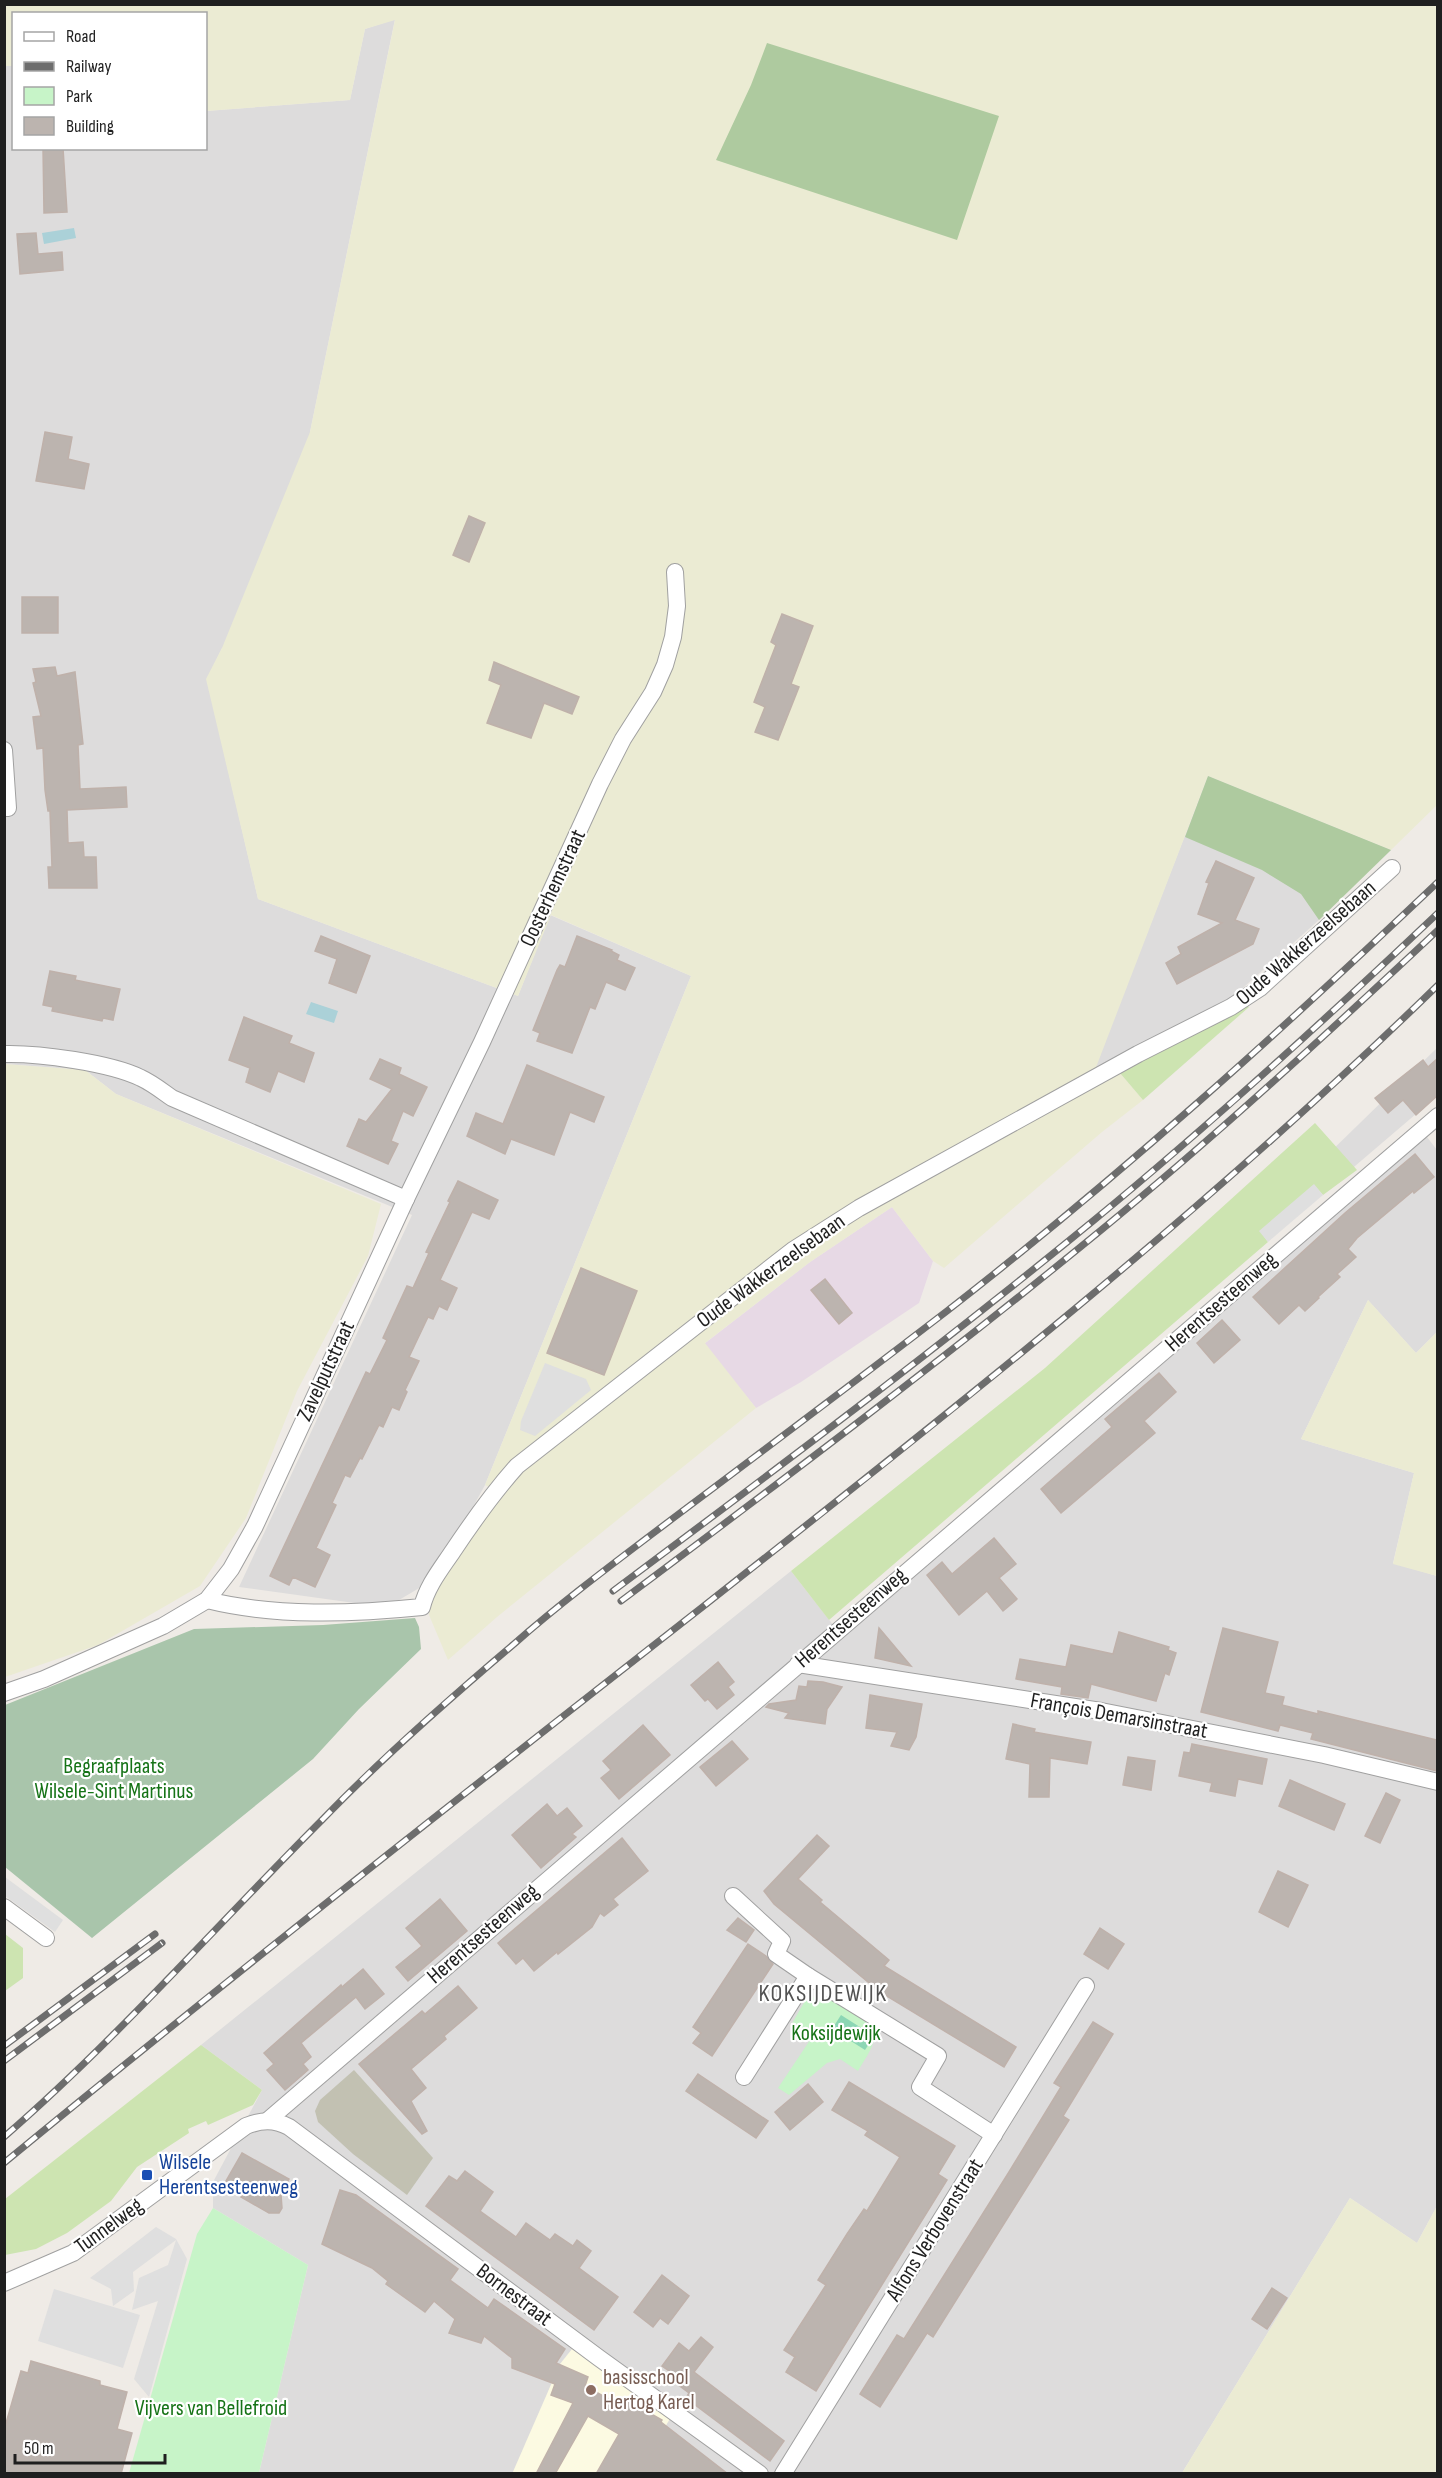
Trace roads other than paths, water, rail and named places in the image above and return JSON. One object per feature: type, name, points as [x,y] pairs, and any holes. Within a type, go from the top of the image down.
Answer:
[{"type":"street","name":"Oosterhemstraat","points":[[406,1200],[477,1053],[600,784],[623,739],[653,692],[665,665],[674,637],[677,606],[675,572]]},
{"type":"street","points":[[4,750],[8,808],[4,808]]},
{"type":"street","name":"Oude Wakkerzeelsebaan","points":[[207,1600],[238,1608],[322,1612],[384,1611],[422,1607],[426,1591],[494,1491],[518,1466],[793,1250],[880,1196],[1138,1054],[1231,1007],[1260,987],[1392,868]]},
{"type":"street","points":[[4,1054],[25,1053],[95,1064],[140,1077],[172,1098],[406,1200]]},
{"type":"street","name":"Herentsesteenweg","points":[[267,2121],[1437,1116]]},
{"type":"street","name":"Zavelputstraat","points":[[4,1693],[44,1679],[163,1626],[207,1600],[231,1569],[255,1526],[406,1200]]},
{"type":"street","name":"François Demarsinstraat","points":[[798,1664],[1101,1711],[1324,1755],[1437,1782]]},
{"type":"street","points":[[732,1896],[782,1941],[776,1954],[938,2056],[920,2087],[994,2135]]},
{"type":"street","points":[[4,1907],[46,1938]]},
{"type":"street","points":[[744,2077],[808,1976]]},
{"type":"street","name":"Alfons Verbovenstraat","points":[[783,2474],[1086,1986]]},
{"type":"street","name":"Tunnelweg","points":[[4,2283],[73,2253],[235,2133],[254,2122],[267,2121]]},
{"type":"street","name":"Bornestraat","points":[[267,2121],[289,2127],[599,2358],[760,2474]]},
{"type":"water","points":[[74,228],[76,238],[44,244],[42,233]]},
{"type":"water","points":[[311,1002],[338,1011],[334,1023],[306,1014]]},
{"type":"railway","points":[[4,2137],[87,2061],[346,1796],[392,1751],[465,1686],[592,1580],[947,1311],[1074,1209],[1259,1048],[1438,882]]},
{"type":"railway","points":[[613,1591],[795,1455],[1093,1221],[1268,1070],[1438,913]]},
{"type":"railway","points":[[621,1601],[803,1465],[1100,1231],[1272,1083],[1438,930]]},
{"type":"railway","points":[[4,2163],[265,1951],[894,1456],[1080,1305],[1262,1149],[1438,985]]},
{"type":"railway","points":[[4,2046],[155,1934]]},
{"type":"railway","points":[[4,2061],[162,1943]]},
{"type":"place","name":"Wilsele Herentsesteenweg","points":[[147,2175]]},
{"type":"place","name":"basisschool Hertog Karel","points":[[591,2390]]},
{"type":"district","name":"KOKSIJDEWIJK","points":[[823,1993]]},
{"type":"park label","name":"Begraafplaats Wilsele-Sint Martinus","points":[[114,1778]]},
{"type":"park label","name":"Koksijdewijk","points":[[836,2033]]},
{"type":"park label","name":"Vijvers van Bellefroid","points":[[211,2408]]}]
